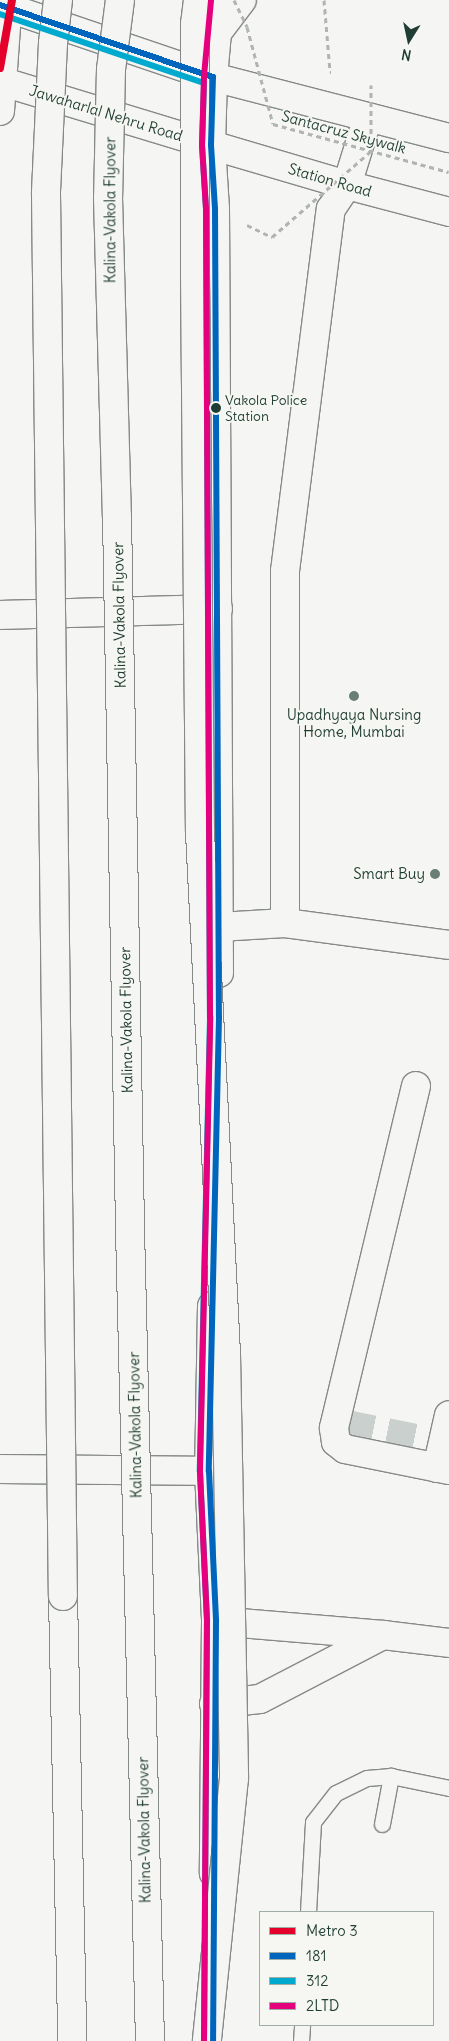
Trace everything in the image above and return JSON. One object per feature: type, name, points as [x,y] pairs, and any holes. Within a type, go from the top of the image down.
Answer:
[{"type":"main road","points":[[58,0],[53,43],[46,194],[60,1495],[72,2041]]},
{"type":"main road","name":"Kalina-Vakola Flyover","points":[[120,0],[110,68],[108,198],[117,527],[130,1229],[150,2041]]},
{"type":"main road","points":[[198,0],[195,24],[195,275],[200,832],[226,1355],[234,1778],[207,2041]]},
{"type":"main road","points":[[212,2041],[216,1621],[209,1471],[219,1017],[219,927],[215,209],[211,145],[213,77],[220,0]]},
{"type":"main road","points":[[217,33],[242,0]]},
{"type":"main road","points":[[0,110],[5,4],[213,77],[449,138]]},
{"type":"main road","name":"Jawaharlal Nehru Road","points":[[1,81],[211,145]]},
{"type":"main road","points":[[285,923],[285,571],[330,214],[331,209],[347,185],[368,117]]},
{"type":"main road","name":"Station Road","points":[[211,145],[347,185],[449,212]]},
{"type":"main road","points":[[0,614],[218,609]]},
{"type":"main road","points":[[219,927],[285,923],[449,945]]},
{"type":"main road","points":[[416,1086],[336,1442],[345,1449],[440,1456],[449,1415]]},
{"type":"main road","points":[[0,1469],[209,1471]]},
{"type":"main road","points":[[216,1621],[383,1635],[449,1643]]},
{"type":"main road","points":[[214,1704],[260,1699],[383,1635]]},
{"type":"lane","points":[[382,1824],[391,1776]]},
{"type":"lane","points":[[308,1911],[313,1822],[336,1793],[367,1778],[391,1776],[448,1785]]},
{"type":"lane","points":[[301,2041],[302,2026]]},
{"type":"path","name":"Santacruz Skywalk","points":[[234,0],[247,27],[273,124],[449,172]]},
{"type":"path","points":[[324,0],[330,72],[338,74]]},
{"type":"path","points":[[272,237],[371,150],[371,85],[363,82]]},
{"type":"tunnel","points":[[346,1424],[431,1441]]},
{"type":"metro line","name":"3","points":[[0,68],[12,0]]},
{"type":"transit line","name":"2LTD","points":[[204,2041],[207,1621],[200,1471],[210,1017],[206,209],[202,145],[204,76],[211,0]]},
{"type":"transit line","name":"181","points":[[0,5],[213,77],[211,145],[215,209],[219,1017],[209,1471],[216,1621],[213,2041]]},
{"type":"transit line","name":"312","points":[[0,14],[204,83],[202,145],[206,209],[210,1017],[200,1471],[207,1621],[204,2041]]},
{"type":"place","name":"Vakola Police Station","points":[[216,408]]},
{"type":"place","name":"Upadhyaya Nursing Home, Mumbai","points":[[354,696]]},
{"type":"place","name":"Smart Buy","points":[[435,874]]}]
